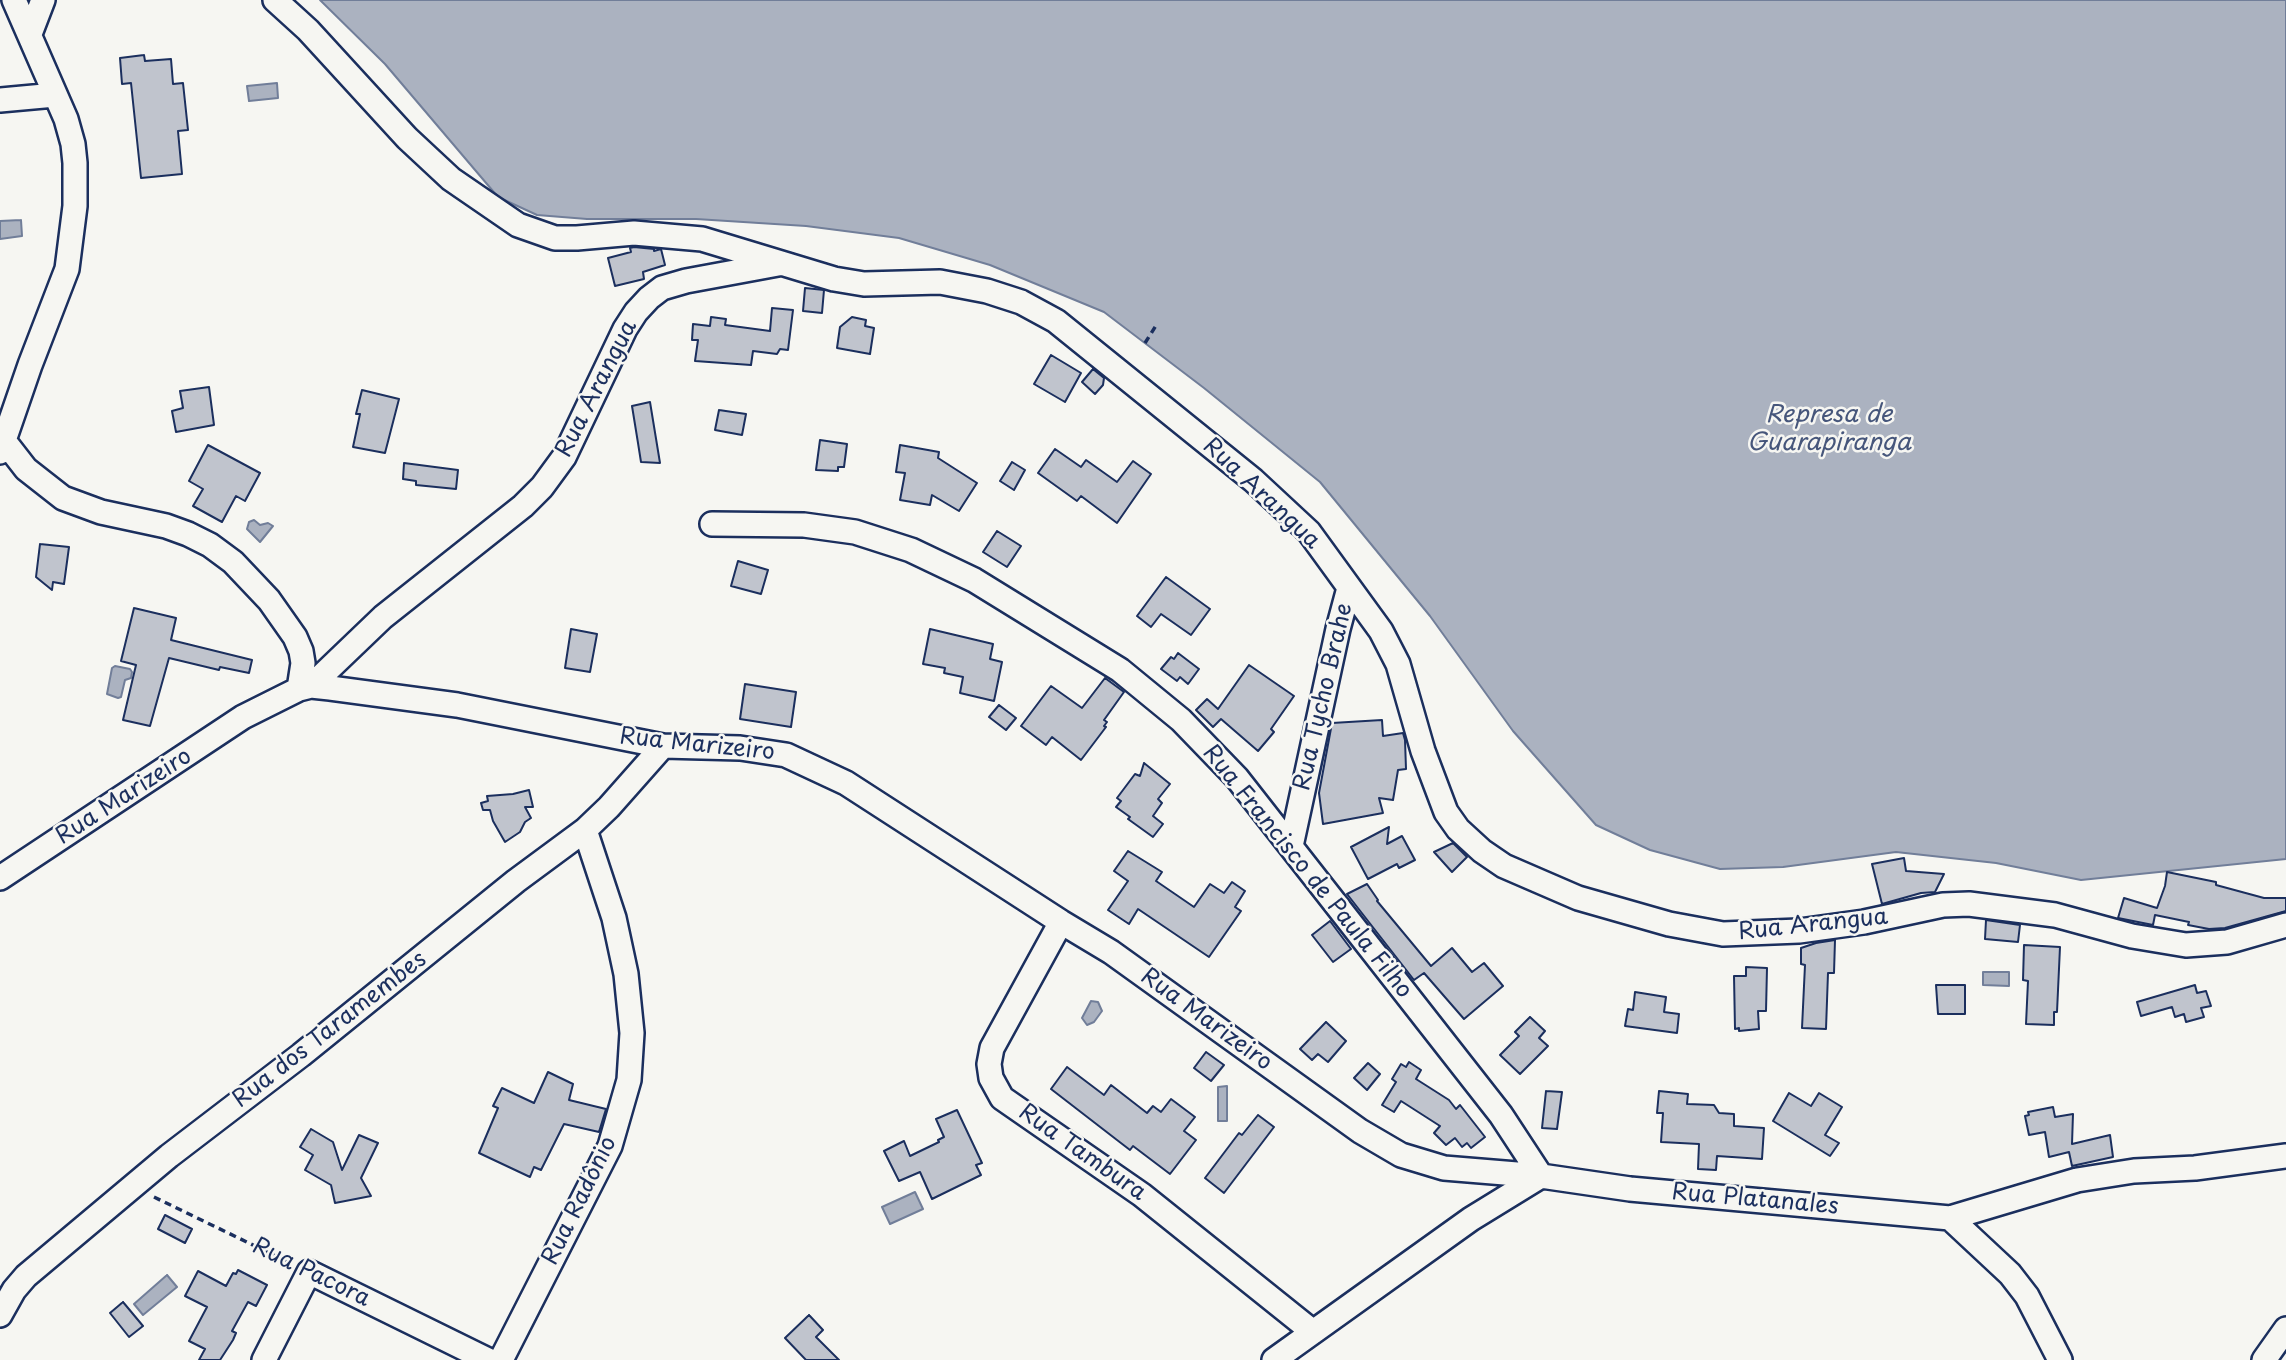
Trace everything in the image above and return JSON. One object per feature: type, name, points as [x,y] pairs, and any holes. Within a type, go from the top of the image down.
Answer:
[{"type":"street","points":[[14,0],[66,119],[75,163],[75,206],[69,261],[2,447],[63,498],[101,512],[166,526],[188,534],[233,562],[269,600],[295,636],[302,651],[305,687]]},
{"type":"street","points":[[30,34],[43,0]]},
{"type":"street","points":[[275,0],[308,30],[407,138],[451,179],[518,225],[555,238],[634,233],[702,239],[781,263]]},
{"type":"street","points":[[0,100],[55,95]]},
{"type":"street","name":"Rua Arangua","points":[[305,687],[383,617],[523,506],[542,487],[564,457],[625,329],[636,312],[662,288],[781,263],[864,285],[940,282],[987,291],[1021,302],[1056,321],[1253,480],[1309,533],[1381,631],[1398,664],[1435,786],[1447,811],[1458,829],[1482,851],[1504,866],[1578,898],[1669,924],[1723,934],[1799,931],[1864,922],[1943,905],[1969,904],[2055,915],[2132,936],[2186,945],[2227,942],[2286,925]]},
{"type":"street","name":"Rua Francisco de Paula Filho","points":[[712,524],[804,525],[855,532],[911,550],[974,580],[1120,670],[1171,712],[1237,778],[1501,1115],[1541,1176]]},
{"type":"street","name":"Rua Tycho Brahe","points":[[1291,846],[1349,588]]},
{"type":"street","name":"Rua Marizeiro","points":[[0,877],[243,717],[305,687],[457,705],[663,746],[740,748],[786,755],[846,783],[1111,952],[1360,1131],[1401,1155],[1444,1168],[1541,1176]]},
{"type":"street","name":"Rua dos Taramembes","points":[[0,1315],[14,1290],[26,1276],[133,1186],[301,1055],[516,881],[585,830],[663,746]]},
{"type":"street","name":"Rua Radônio","points":[[501,1360],[610,1146],[629,1080],[632,1033],[626,974],[614,918],[585,830]]},
{"type":"street","name":"Rua Tambura","points":[[1061,922],[992,1048],[989,1064],[991,1078],[1002,1098],[1142,1195],[1314,1332]]},
{"type":"street","name":"Rua Platanales","points":[[1541,1176],[1630,1189],[1950,1218],[2077,1180],[2134,1171],[2195,1168],[2286,1156]]},
{"type":"street","points":[[1274,1360],[1471,1219],[1541,1176]]},
{"type":"street","points":[[1950,1218],[2010,1274],[2027,1296],[2060,1360]]},
{"type":"street","points":[[264,1360],[309,1272]]},
{"type":"street","name":"Rua Pacora","points":[[309,1272],[488,1360]]},
{"type":"street","points":[[2264,1360],[2286,1329]]},
{"type":"path","points":[[1145,343],[1157,324]]},
{"type":"path","name":"Rua Pacora","points":[[133,1186],[309,1272]]},
{"type":"water","name":"Represa de Guarapiranga","points":[[320,0],[2286,0],[2286,859],[2081,880],[1996,863],[1896,852],[1783,867],[1720,869],[1650,850],[1596,825],[1513,731],[1430,616],[1320,482],[1204,388],[1104,312],[990,265],[899,238],[806,226],[696,219],[587,219],[537,215],[498,197],[385,64]]},
{"type":"water","points":[[277,83],[278,98],[249,101],[247,86]]},
{"type":"water","points":[[21,220],[22,236],[0,239],[0,221]]},
{"type":"water","points":[[254,520],[260,525],[268,523],[273,526],[260,542],[247,529],[249,522]]},
{"type":"water","points":[[115,666],[130,669],[132,672],[131,678],[125,680],[121,697],[118,698],[107,694],[112,668]]},
{"type":"water","points":[[1983,972],[2009,972],[2009,986],[1983,985]]},
{"type":"water","points":[[1091,1001],[1098,1002],[1102,1011],[1094,1022],[1087,1025],[1082,1018]]},
{"type":"water","points":[[1227,1086],[1227,1121],[1218,1121],[1218,1087]]},
{"type":"water","points":[[915,1192],[923,1209],[890,1224],[882,1207]]},
{"type":"water","points":[[167,1275],[177,1287],[143,1315],[134,1304]]},
{"type":"building","points":[[144,55],[145,61],[171,59],[173,84],[183,83],[188,130],[178,131],[182,174],[141,178],[131,83],[122,84],[120,58]]},
{"type":"building","points":[[630,248],[654,251],[661,249],[665,265],[643,272],[644,279],[615,286],[608,258],[631,252]]},
{"type":"building","points":[[805,288],[824,290],[822,313],[803,311]]},
{"type":"building","points":[[772,308],[793,310],[788,350],[780,349],[777,354],[753,351],[751,365],[695,361],[698,340],[692,340],[693,324],[710,326],[711,317],[726,319],[725,325],[770,331]]},
{"type":"building","points":[[852,317],[866,320],[865,326],[874,328],[870,354],[837,348],[840,327]]},
{"type":"building","points":[[1051,355],[1081,373],[1065,402],[1034,384]]},
{"type":"building","points":[[1093,369],[1104,378],[1103,385],[1095,394],[1082,382]]},
{"type":"building","points":[[209,387],[214,425],[176,432],[172,411],[183,408],[180,391]]},
{"type":"building","points":[[362,390],[399,399],[385,453],[353,447],[360,414],[356,414]]},
{"type":"building","points":[[650,402],[660,463],[641,462],[632,406]]},
{"type":"building","points":[[719,410],[746,414],[742,435],[715,430]]},
{"type":"building","points":[[820,440],[847,444],[844,467],[838,467],[838,471],[816,470]]},
{"type":"building","points":[[208,445],[260,473],[245,501],[236,496],[222,522],[193,506],[203,489],[189,481]]},
{"type":"building","points":[[900,445],[939,452],[938,458],[977,483],[959,511],[932,495],[930,505],[900,500],[905,473],[896,472]]},
{"type":"building","points":[[1055,449],[1081,467],[1086,460],[1117,482],[1133,461],[1151,474],[1117,523],[1081,496],[1077,501],[1038,473]]},
{"type":"building","points":[[1012,462],[1025,470],[1014,490],[1000,481]]},
{"type":"building","points":[[404,463],[458,470],[456,489],[416,485],[416,481],[403,479]]},
{"type":"building","points":[[997,531],[1021,546],[1007,567],[983,552]]},
{"type":"building","points":[[40,544],[69,547],[64,584],[53,582],[52,590],[36,577]]},
{"type":"building","points":[[738,561],[768,570],[761,594],[731,586]]},
{"type":"building","points":[[1166,577],[1210,609],[1191,635],[1161,614],[1151,627],[1137,616]]},
{"type":"building","points":[[134,608],[176,618],[171,640],[252,660],[249,673],[220,667],[219,670],[169,658],[150,726],[123,720],[136,665],[121,661]]},
{"type":"building","points":[[571,629],[597,634],[590,672],[565,668]]},
{"type":"building","points":[[930,629],[993,644],[990,659],[1002,662],[994,701],[960,693],[963,677],[944,673],[945,668],[923,664]]},
{"type":"building","points":[[1178,653],[1199,669],[1188,684],[1180,677],[1177,681],[1161,669]]},
{"type":"building","points":[[1249,665],[1294,696],[1271,729],[1274,732],[1258,751],[1221,719],[1213,727],[1196,710],[1207,699],[1218,709]]},
{"type":"building","points":[[1105,678],[1124,692],[1104,720],[1107,722],[1104,726],[1106,727],[1081,760],[1052,737],[1046,745],[1021,726],[1051,686],[1082,708]]},
{"type":"building","points":[[745,684],[796,692],[791,727],[740,719]]},
{"type":"building","points":[[999,705],[1016,718],[1006,730],[989,717]]},
{"type":"building","points":[[1382,720],[1383,736],[1403,733],[1405,740],[1406,769],[1398,770],[1393,800],[1379,798],[1383,813],[1323,824],[1319,793],[1332,723]]},
{"type":"building","points":[[1144,763],[1170,784],[1158,799],[1162,803],[1153,816],[1163,824],[1153,837],[1116,807],[1121,801],[1117,798],[1135,774],[1140,776]]},
{"type":"building","points":[[529,790],[533,807],[525,807],[531,818],[525,822],[520,832],[505,842],[490,810],[483,810],[481,803],[488,801],[487,796]]},
{"type":"building","points":[[1389,827],[1387,844],[1402,836],[1415,860],[1399,868],[1397,864],[1368,879],[1351,847]]},
{"type":"building","points":[[1453,843],[1467,857],[1452,872],[1434,852]]},
{"type":"building","points":[[1128,851],[1162,872],[1156,881],[1194,907],[1210,884],[1224,893],[1232,882],[1245,891],[1235,907],[1241,911],[1209,957],[1138,909],[1129,924],[1108,910],[1128,881],[1114,871]]},
{"type":"building","points":[[1904,858],[1906,871],[1944,874],[1935,892],[1921,893],[1882,904],[1872,864]]},
{"type":"building","points":[[2167,872],[2216,882],[2216,885],[2264,898],[2286,898],[2286,911],[2225,928],[2209,929],[2155,915],[2153,925],[2118,918],[2124,898],[2157,908]]},
{"type":"building","points":[[1367,884],[1377,901],[1431,966],[1452,948],[1472,972],[1484,963],[1503,986],[1464,1019],[1424,973],[1414,980],[1347,894]]},
{"type":"building","points":[[1986,920],[2020,925],[2018,942],[1985,939]]},
{"type":"building","points":[[1330,921],[1351,949],[1333,962],[1312,935]]},
{"type":"building","points":[[1835,940],[1834,973],[1828,973],[1826,1029],[1802,1028],[1805,965],[1801,964],[1801,948]]},
{"type":"building","points":[[2024,945],[2060,947],[2054,1025],[2026,1024],[2028,981],[2023,980]]},
{"type":"building","points":[[1746,967],[1767,968],[1766,1011],[1758,1011],[1759,1029],[1739,1031],[1739,1028],[1735,1029],[1734,976],[1746,976]]},
{"type":"building","points":[[1936,985],[1965,985],[1965,1014],[1938,1014]]},
{"type":"building","points":[[2195,985],[2197,993],[2206,991],[2211,1006],[2201,1008],[2204,1017],[2186,1022],[2184,1014],[2175,1017],[2172,1007],[2141,1016],[2137,1002]]},
{"type":"building","points":[[1635,992],[1666,997],[1664,1012],[1679,1014],[1677,1033],[1625,1026],[1628,1009],[1633,1010]]},
{"type":"building","points":[[1530,1017],[1545,1031],[1539,1038],[1548,1046],[1520,1074],[1500,1055],[1519,1036],[1515,1032]]},
{"type":"building","points":[[1326,1022],[1346,1041],[1328,1062],[1318,1054],[1312,1060],[1300,1049]]},
{"type":"building","points":[[1206,1052],[1224,1065],[1211,1081],[1194,1068]]},
{"type":"building","points":[[1409,1062],[1421,1070],[1416,1079],[1449,1100],[1456,1109],[1460,1105],[1485,1137],[1471,1148],[1467,1143],[1462,1147],[1455,1138],[1446,1145],[1434,1133],[1440,1126],[1401,1101],[1394,1112],[1382,1105],[1396,1082],[1392,1079],[1401,1064],[1406,1067]]},
{"type":"building","points":[[1368,1063],[1380,1074],[1367,1090],[1354,1078]]},
{"type":"building","points":[[1067,1067],[1104,1095],[1111,1085],[1147,1113],[1153,1106],[1161,1112],[1171,1099],[1195,1117],[1184,1131],[1196,1140],[1170,1174],[1133,1146],[1130,1150],[1051,1089]]},
{"type":"building","points":[[548,1072],[573,1084],[569,1100],[606,1109],[599,1132],[564,1124],[541,1170],[534,1167],[530,1177],[479,1153],[498,1108],[493,1106],[502,1088],[534,1103]]},
{"type":"building","points":[[1546,1091],[1562,1092],[1557,1129],[1542,1128]]},
{"type":"building","points":[[1659,1091],[1688,1094],[1687,1104],[1714,1105],[1719,1113],[1734,1114],[1734,1126],[1764,1128],[1762,1159],[1717,1156],[1716,1170],[1698,1169],[1699,1144],[1661,1142],[1663,1113],[1657,1113]]},
{"type":"building","points":[[1789,1093],[1811,1106],[1819,1093],[1842,1107],[1825,1135],[1839,1143],[1830,1156],[1773,1121]]},
{"type":"building","points":[[2053,1107],[2055,1117],[2073,1114],[2072,1144],[2110,1135],[2113,1157],[2072,1166],[2069,1152],[2049,1157],[2045,1132],[2029,1135],[2025,1116],[2029,1115],[2028,1112]]},
{"type":"building","points":[[957,1110],[982,1163],[976,1165],[981,1175],[932,1199],[920,1172],[899,1181],[884,1151],[904,1141],[910,1156],[939,1142],[938,1140],[944,1137],[936,1119]]},
{"type":"building","points":[[1258,1115],[1274,1127],[1224,1193],[1205,1178],[1239,1133],[1242,1135]]},
{"type":"building","points":[[311,1129],[333,1142],[342,1170],[359,1135],[378,1143],[361,1178],[371,1196],[335,1203],[331,1185],[305,1170],[313,1155],[300,1147]]},
{"type":"building","points":[[165,1215],[192,1229],[185,1243],[158,1229]]},
{"type":"building","points":[[238,1270],[267,1285],[256,1306],[248,1302],[232,1331],[236,1333],[233,1340],[220,1360],[199,1360],[205,1349],[189,1341],[207,1307],[185,1296],[198,1271],[226,1286],[233,1273],[236,1274]]},
{"type":"building","points":[[123,1302],[143,1326],[129,1337],[110,1313]]},
{"type":"building","points":[[809,1315],[823,1330],[816,1337],[839,1360],[806,1360],[785,1338]]}]
